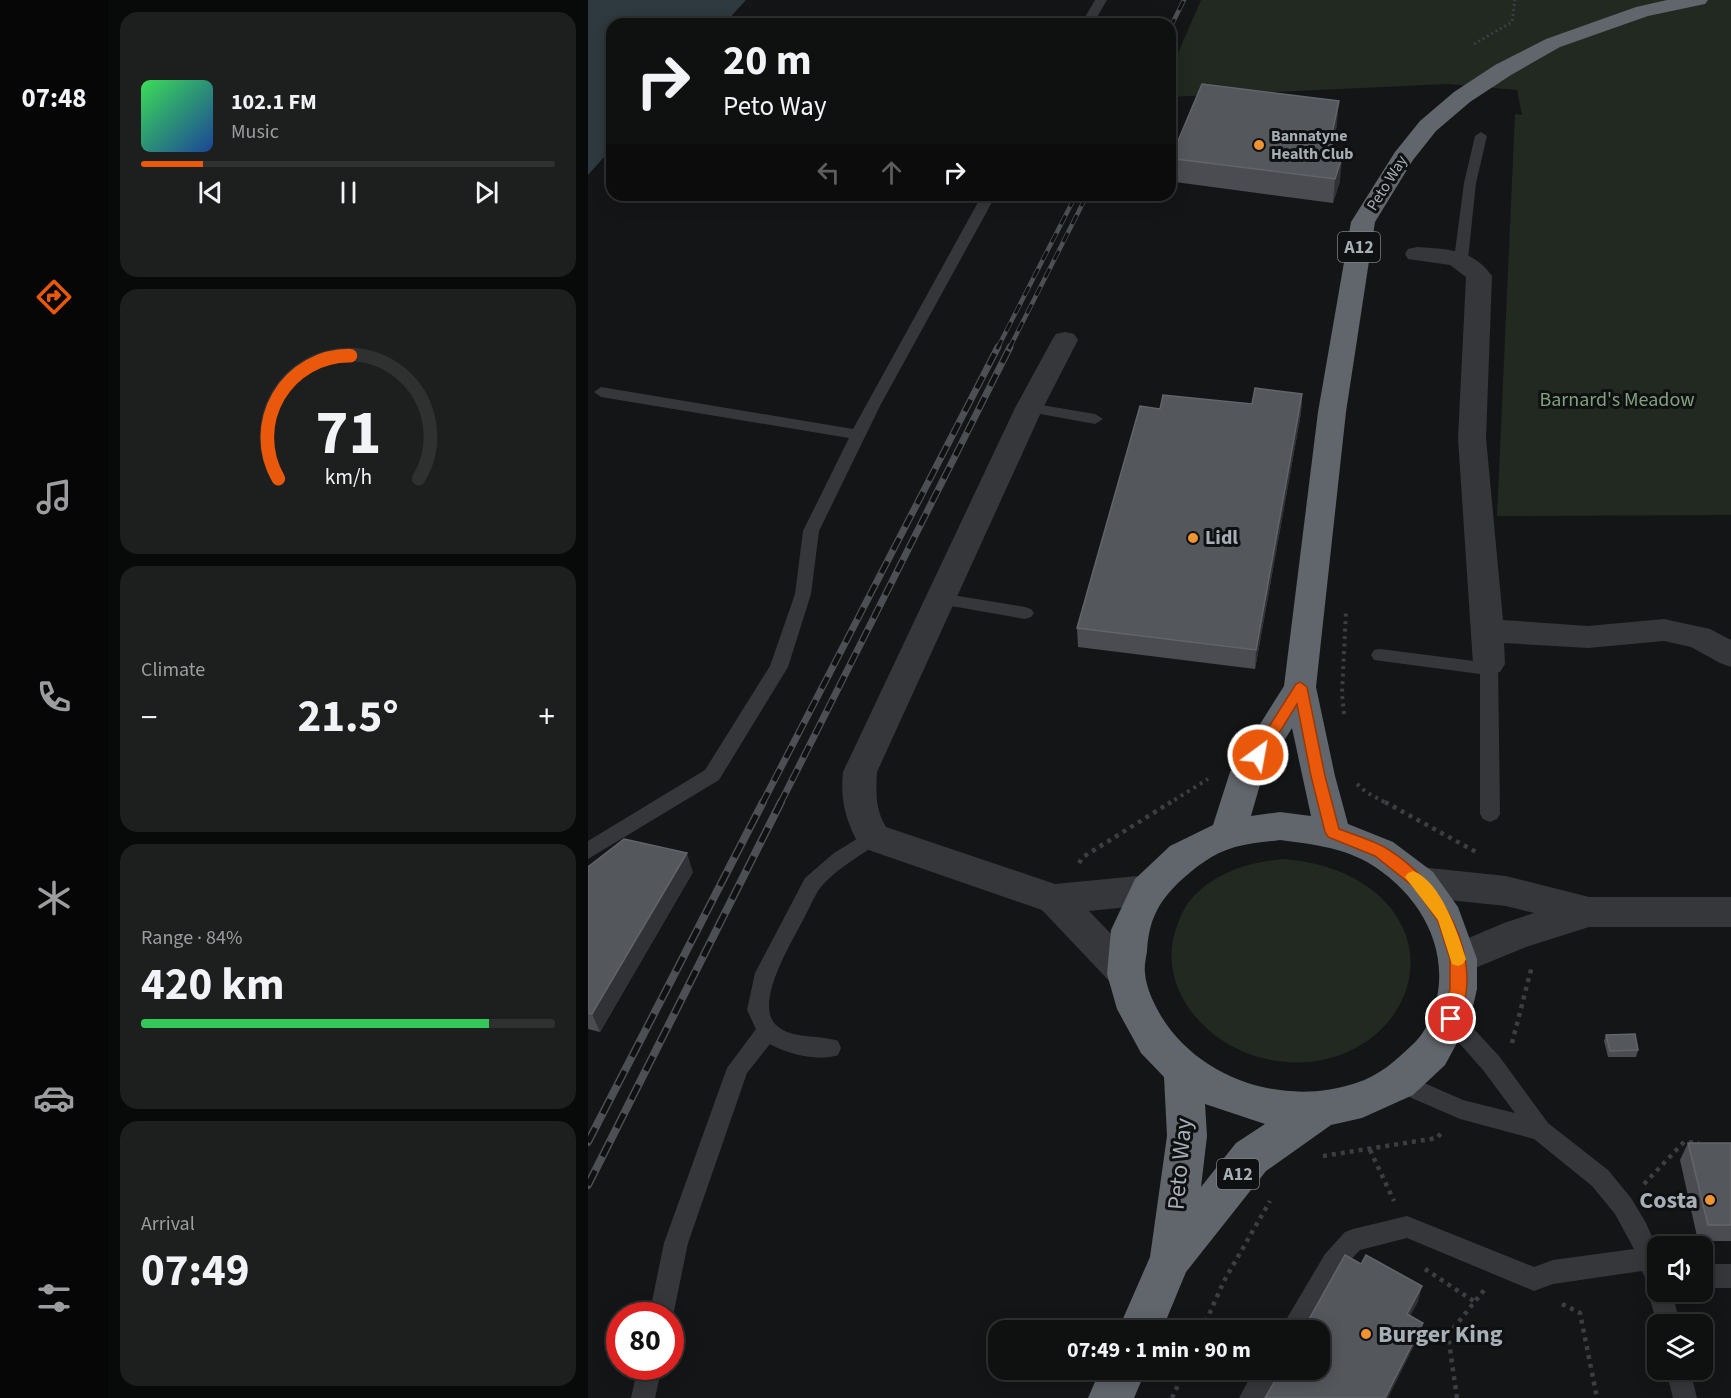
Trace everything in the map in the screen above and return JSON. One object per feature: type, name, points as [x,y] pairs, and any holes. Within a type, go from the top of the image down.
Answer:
[{"type":"highway","name":"Peto Way","points":[[1333,832],[1318,776],[1300,687],[1332,412],[1363,222],[1403,157],[1428,126],[1470,92],[1503,70],[1553,44],[1643,11],[1698,0]]},
{"type":"highway","name":"Peto Way","points":[[1228,834],[1247,772],[1300,687]]},
{"type":"highway","points":[[1280,826],[1333,832],[1380,852],[1420,882],[1445,918],[1458,959],[1458,989],[1451,1019],[1431,1053],[1399,1082],[1362,1100],[1321,1109],[1272,1108],[1224,1094],[1183,1070],[1155,1041],[1136,1009],[1126,974],[1130,930],[1148,890],[1183,856],[1228,834],[1280,826]]},
{"type":"highway","name":"Peto Way","points":[[1171,1258],[1187,1136],[1183,1070]]},
{"type":"highway","name":"Peto Way","points":[[1144,1320],[1171,1258],[1251,1157],[1321,1109]]},
{"type":"highway","points":[[1111,1398],[1119,1380]]},
{"type":"street","points":[[1417,254],[1461,259],[1472,266],[1479,276],[1472,438],[1489,667]]},
{"type":"street","points":[[1065,340],[1029,408],[860,772],[857,800],[862,819],[873,837],[1055,899],[1148,890]]},
{"type":"street","points":[[1488,630],[1588,637],[1664,630],[1699,637],[1731,655]]},
{"type":"street","points":[[1420,882],[1506,891],[1589,912],[1731,912]]},
{"type":"street","points":[[1055,899],[1126,974]]},
{"type":"street","points":[[1458,959],[1517,934],[1589,912]]},
{"type":"lane","points":[[1090,18],[1101,0]]},
{"type":"lane","points":[[1461,259],[1470,183],[1481,136]]},
{"type":"lane","points":[[588,851],[712,775],[779,667],[803,594],[811,531],[858,435],[986,201]]},
{"type":"lane","points":[[601,392],[858,435]]},
{"type":"lane","points":[[1029,408],[1095,419]]},
{"type":"lane","points":[[940,598],[1025,613]]},
{"type":"lane","points":[[1380,654],[1489,667],[1490,814]]},
{"type":"lane","points":[[830,1048],[787,1043],[767,1031],[758,1010],[765,973],[812,884],[841,859],[873,837]]},
{"type":"lane","points":[[1451,1019],[1491,1063],[1540,1130],[1600,1178],[1623,1206],[1638,1231],[1647,1254]]},
{"type":"lane","points":[[664,1302],[676,1243],[738,1068],[767,1031]]},
{"type":"lane","points":[[1399,1082],[1460,1109],[1540,1130]]},
{"type":"lane","points":[[1298,1320],[1333,1262],[1353,1240],[1407,1227],[1534,1279],[1553,1272],[1647,1277]]},
{"type":"lane","points":[[1713,1276],[1731,1276]]},
{"type":"lane","points":[[643,1398],[647,1380]]},
{"type":"lane","points":[[1251,1398],[1262,1380]]},
{"type":"lane","points":[[1680,1380],[1685,1398]]},
{"type":"path","points":[[1474,44],[1512,22],[1515,0]]},
{"type":"path","points":[[1344,718],[1342,694],[1347,604]]},
{"type":"path","points":[[1055,899],[1083,857],[1219,771],[1247,772]]},
{"type":"path","points":[[1350,778],[1366,792],[1501,865],[1506,891]]},
{"type":"path","points":[[1491,1063],[1511,1043],[1534,960],[1517,934]]},
{"type":"path","points":[[1320,1157],[1437,1138],[1460,1109]]},
{"type":"path","points":[[1623,1206],[1684,1142],[1708,1144]]},
{"type":"path","points":[[1206,1320],[1224,1281],[1271,1199]]},
{"type":"path","points":[[1457,1398],[1448,1335],[1503,1267]]},
{"type":"path","points":[[1553,1272],[1559,1302],[1580,1312],[1597,1398]]},
{"type":"path","points":[[1172,1398],[1180,1380]]},
{"type":"green space","name":"Barnard's Meadow","points":[[1201,0],[1731,0],[1731,515],[1497,516],[1515,114],[1522,115],[1517,90],[1448,84],[1176,97],[1176,57]]},
{"type":"green space","points":[[1284,859],[1309,862],[1333,869],[1366,885],[1396,916],[1408,941],[1411,966],[1406,991],[1394,1013],[1377,1033],[1354,1049],[1318,1061],[1281,1062],[1263,1058],[1235,1048],[1216,1036],[1200,1022],[1187,1005],[1177,987],[1172,966],[1172,945],[1178,923],[1186,907],[1197,893],[1216,878],[1238,868]]},
{"type":"shaded area","points":[[588,0],[746,0],[730,18],[606,18],[606,155],[588,175]]},
{"type":"building","name":"Bannatyne Health Club","points":[[1202,84],[1339,101],[1330,143],[1342,157],[1335,179],[1176,159],[1178,150],[1176,146]]},
{"type":"building","name":"Lidl","points":[[1255,388],[1302,394],[1256,650],[1077,628],[1140,406],[1160,409],[1163,395],[1252,404]]},
{"type":"building","points":[[624,839],[687,853],[592,1014],[588,1013],[588,867]]},
{"type":"building","points":[[1635,1034],[1638,1050],[1610,1051],[1606,1035]]},
{"type":"building","points":[[1688,1143],[1731,1143],[1731,1225],[1708,1225]]},
{"type":"building","name":"Burger King","points":[[1345,1255],[1361,1264],[1366,1255],[1422,1286],[1407,1314],[1423,1323],[1385,1398],[1265,1398],[1275,1380],[1330,1380],[1330,1320],[1309,1320]]},
{"type":"railway","points":[[1175,18],[1184,0]]},
{"type":"railway","points":[[997,349],[1073,201]]},
{"type":"railway","points":[[1009,349],[1084,201]]},
{"type":"railway","points":[[762,804],[998,347]]},
{"type":"railway","points":[[780,804],[1010,347]]},
{"type":"railway","points":[[588,1142],[763,802]]},
{"type":"railway","points":[[588,1185],[781,802]]},
{"type":"slow traffic","points":[[1413,877],[1420,882],[1445,918],[1458,959]]},
{"type":"place","name":"Bannatyne Health Club","points":[[1259,145]]},
{"type":"place","name":"Lidl","points":[[1193,538]]},
{"type":"place","name":"Costa","points":[[1710,1200]]},
{"type":"place","name":"Burger King","points":[[1366,1334]]},
{"type":"route","points":[[1258,755],[1300,687],[1318,776],[1333,832],[1380,852],[1420,882],[1445,918],[1458,959],[1458,989],[1451,1019]]}]
